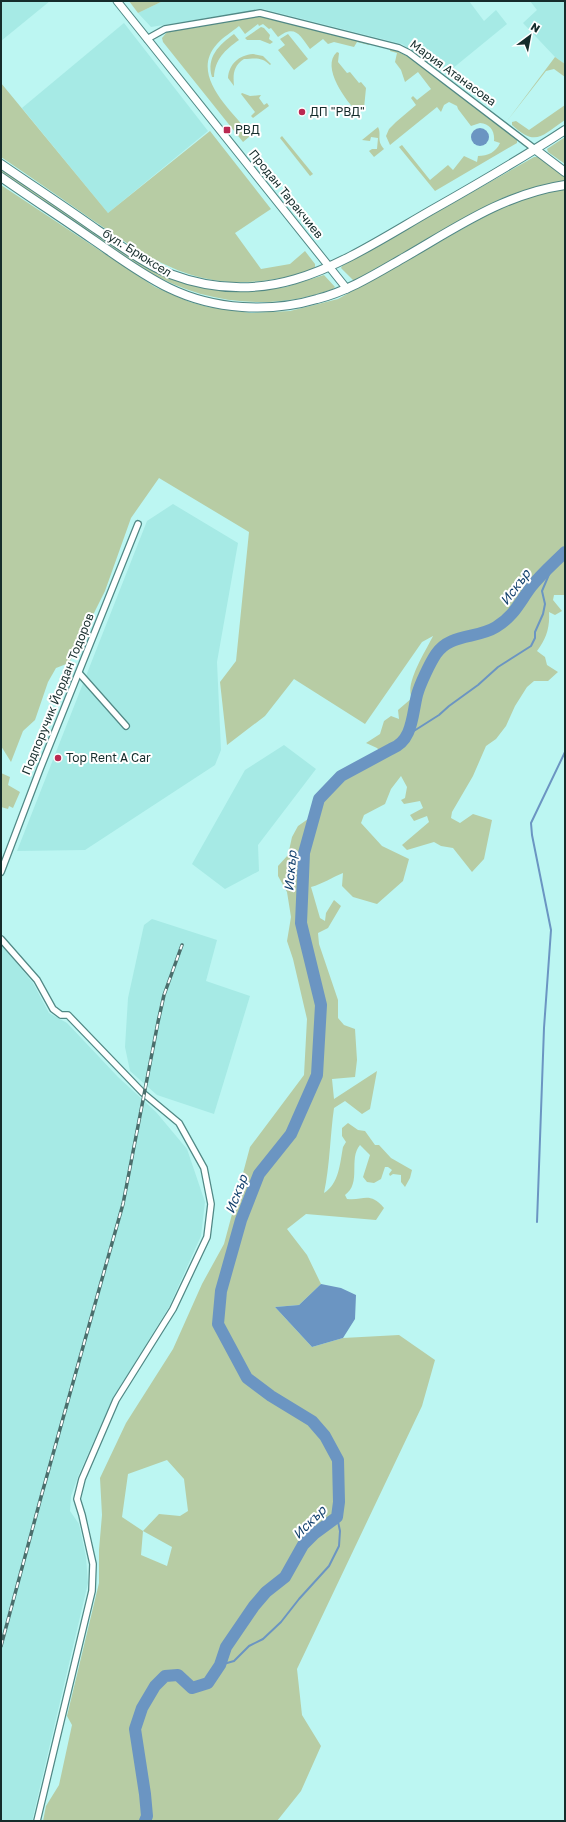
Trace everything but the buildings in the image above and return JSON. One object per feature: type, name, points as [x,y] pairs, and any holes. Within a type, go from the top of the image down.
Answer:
[{"type":"main road","name":"бул. Брюксел","points":[[1,164],[143,261],[170,274],[189,280],[229,287],[259,287],[293,281],[330,267],[536,150],[565,130]]},
{"type":"main road","points":[[536,150],[565,172]]},
{"type":"main road","name":"бул. Брюксел","points":[[1,177],[150,278],[170,288],[197,298],[228,305],[269,307],[317,300],[347,289],[494,206],[526,194],[565,185]]},
{"type":"street","name":"Продан Таракчиев","points":[[117,1],[347,289]]},
{"type":"street","name":"Мария Атанасова","points":[[147,39],[164,29],[260,13],[399,48],[409,53],[536,150]]},
{"type":"street","name":"Подпоручик Йордан Тодоров","points":[[1,872],[40,769],[138,524]]},
{"type":"street","points":[[79,673],[126,726]]},
{"type":"street","points":[[1,939],[37,980],[53,1009],[62,1014],[68,1015],[143,1093],[179,1123],[204,1168],[211,1204],[207,1237],[173,1309],[116,1400],[82,1479],[76,1499],[82,1515],[93,1564],[92,1592],[37,1821]]},
{"type":"shaded area","points":[[1,1],[50,1],[1,41]]},
{"type":"shaded area","points":[[163,1],[469,1],[484,21],[496,10],[507,24],[447,73],[443,73],[402,44],[263,9],[151,27],[138,13]]},
{"type":"shaded area","points":[[530,1],[565,1],[565,64],[555,57],[523,23],[537,10]]},
{"type":"shaded area","points":[[124,23],[208,131],[108,213],[22,108]]},
{"type":"shaded area","points":[[476,128],[484,128],[489,133],[487,144],[484,146],[476,146],[471,141],[471,133]]},
{"type":"shaded area","points":[[173,504],[238,543],[217,662],[221,750],[215,765],[85,850],[17,851],[147,521]]},
{"type":"shaded area","points":[[284,745],[316,769],[258,845],[259,871],[225,889],[192,864],[245,770]]},
{"type":"shaded area","points":[[152,919],[217,940],[206,981],[250,996],[214,1114],[157,1095],[130,1071],[125,1047],[128,998],[144,925]]},
{"type":"shaded area","points":[[1,944],[33,983],[49,1013],[67,1023],[118,1077],[156,1112],[187,1149],[205,1202],[201,1236],[169,1307],[113,1398],[79,1474],[71,1496],[70,1511],[79,1524],[86,1557],[88,1583],[32,1821],[1,1821]]},
{"type":"shaded area","points":[[321,1284],[341,1288],[356,1295],[355,1319],[343,1338],[312,1347],[275,1307],[299,1305]]},
{"type":"green space","points":[[129,1],[163,1],[138,13]]},
{"type":"green space","points":[[257,16],[371,43],[369,45],[357,42],[354,47],[334,42],[328,44],[323,39],[310,49],[303,39],[293,31],[284,33],[278,37],[271,28],[269,29],[263,24],[259,26],[258,24],[245,34],[239,26],[217,44],[210,56],[208,68],[210,80],[216,92],[250,134],[249,137],[243,142],[163,42],[162,38],[167,32]]},
{"type":"green space","points":[[261,27],[264,28],[270,35],[269,39],[273,42],[270,44],[260,40],[247,40],[245,38]]},
{"type":"green space","points":[[234,34],[239,40],[229,47],[219,60],[216,65],[214,77],[212,77],[211,63],[215,52]]},
{"type":"green space","points":[[288,34],[308,59],[294,70],[278,50],[285,45],[280,39]]},
{"type":"green space","points":[[390,48],[407,56],[515,135],[517,138],[517,143],[435,191],[399,147],[402,145],[430,180],[448,165],[453,170],[464,156],[477,162],[478,156],[491,153],[500,143],[494,141],[493,131],[489,126],[480,123],[471,126],[457,106],[449,102],[444,105],[441,112],[437,107],[390,145],[386,136],[389,129],[416,105],[411,98],[413,96],[417,100],[431,89],[418,72],[405,82],[401,70],[395,62],[397,53],[390,51]]},
{"type":"green space","points":[[337,52],[339,53],[338,62],[347,73],[350,72],[359,83],[361,82],[366,88],[364,108],[358,113],[342,93],[333,75],[333,58]]},
{"type":"green space","points":[[253,54],[263,56],[271,64],[270,65],[264,60],[260,59],[244,59],[234,71],[234,86],[228,78],[230,68],[239,58]]},
{"type":"green space","points":[[555,57],[565,64],[565,77],[554,69],[546,71],[507,121]]},
{"type":"green space","points":[[1,83],[108,213],[210,131],[271,209],[235,233],[261,269],[290,264],[305,251],[315,264],[315,267],[301,274],[275,279],[247,282],[222,281],[199,277],[177,270],[134,248],[1,157]]},
{"type":"green space","points":[[241,94],[250,96],[261,95],[259,98],[264,105],[267,103],[269,106],[253,118],[251,116],[255,112]]},
{"type":"green space","points":[[565,105],[565,120],[538,137],[527,136],[512,125],[512,122],[516,121],[529,130]]},
{"type":"green space","points":[[378,127],[380,133],[380,143],[384,149],[374,157],[369,151],[372,149],[377,149],[378,138],[371,137],[370,141],[362,140]]},
{"type":"green space","points":[[282,136],[313,174],[310,176],[280,138]]},
{"type":"green space","points":[[565,137],[565,164],[548,152],[547,149]]},
{"type":"green space","points":[[534,157],[540,157],[564,177],[564,182],[538,186],[500,199],[354,281],[341,268],[342,266]]},
{"type":"green space","points":[[1,169],[138,262],[184,282],[209,289],[249,292],[286,287],[324,275],[335,287],[333,289],[310,296],[286,301],[262,302],[238,301],[191,291],[147,271],[1,172]]},
{"type":"green space","points":[[1,185],[155,287],[190,302],[208,307],[251,313],[290,311],[338,299],[505,205],[538,194],[565,189],[565,593],[564,595],[554,595],[553,600],[562,611],[555,615],[549,612],[547,633],[537,651],[545,657],[547,665],[558,672],[548,681],[534,681],[527,687],[515,706],[506,726],[496,739],[486,746],[473,776],[452,812],[451,818],[460,823],[473,814],[492,820],[484,859],[472,872],[453,848],[441,846],[434,842],[407,850],[402,845],[429,822],[427,816],[414,821],[410,815],[423,808],[420,801],[404,804],[401,800],[405,798],[407,787],[401,776],[391,789],[385,804],[364,815],[361,823],[382,846],[409,859],[403,881],[377,904],[353,897],[342,886],[343,873],[311,887],[320,918],[325,921],[326,913],[334,900],[341,906],[328,928],[318,933],[319,944],[338,1000],[338,1018],[344,1025],[355,1029],[357,1060],[355,1077],[332,1079],[334,1099],[377,1071],[370,1109],[362,1114],[345,1101],[334,1108],[328,1172],[324,1193],[336,1179],[343,1147],[346,1142],[342,1136],[342,1128],[348,1123],[358,1130],[365,1131],[375,1145],[379,1145],[391,1158],[412,1170],[405,1187],[401,1182],[401,1175],[393,1174],[390,1176],[389,1174],[392,1170],[388,1167],[385,1167],[381,1179],[374,1183],[367,1182],[363,1177],[370,1155],[360,1145],[355,1157],[353,1184],[345,1195],[347,1199],[370,1198],[384,1208],[376,1220],[306,1214],[287,1229],[307,1255],[321,1284],[299,1305],[275,1307],[312,1347],[343,1338],[399,1335],[435,1360],[422,1406],[297,1669],[302,1715],[321,1746],[301,1791],[277,1821],[43,1821],[46,1806],[59,1785],[72,1725],[67,1716],[99,1583],[99,1550],[102,1515],[100,1478],[126,1423],[173,1349],[202,1284],[224,1244],[250,1147],[304,1075],[307,1019],[293,959],[287,941],[291,917],[287,892],[278,876],[278,866],[288,855],[292,837],[298,826],[308,819],[325,799],[345,780],[380,758],[380,751],[366,743],[380,734],[384,721],[391,716],[399,719],[398,710],[412,698],[410,692],[411,684],[417,667],[433,636],[422,642],[365,724],[294,679],[265,716],[227,745],[220,682],[236,661],[249,532],[159,478],[131,518],[105,591],[69,663],[56,668],[48,682],[35,720],[23,731],[11,762],[1,746]],"holes":[[[167,1460],[184,1479],[188,1511],[180,1516],[159,1514],[143,1531],[122,1517],[128,1474]],[[143,1531],[172,1547],[167,1566],[141,1555]]]},
{"type":"green space","points":[[1,773],[10,777],[8,785],[20,792],[13,808],[9,806],[8,809],[1,807]]},
{"type":"waterway","name":"Искър","points":[[145,1821],[147,1816],[145,1794],[135,1729],[142,1708],[155,1686],[165,1676],[178,1675],[192,1688],[208,1683],[220,1665],[226,1647],[254,1606],[266,1592],[285,1577],[303,1545],[314,1534],[337,1517],[339,1502],[338,1460],[325,1436],[312,1421],[271,1396],[247,1378],[218,1324],[221,1291],[241,1220],[259,1174],[291,1134],[317,1075],[321,1005],[301,923],[304,853],[319,799],[341,776],[398,745],[404,740],[408,734],[420,685],[436,654],[442,647],[456,639],[489,631],[502,623],[516,609],[535,582],[565,552]]},
{"type":"waterway","points":[[406,736],[439,715],[478,685],[498,667],[531,646],[543,614],[545,604],[542,591],[553,565]]},
{"type":"waterway","points":[[537,1222],[544,1028],[551,930],[532,835],[531,823],[565,752]]},
{"type":"waterway","points":[[220,1665],[234,1661],[249,1646],[263,1639],[281,1622],[299,1599],[329,1566],[339,1546],[340,1531],[337,1517]]},
{"type":"railway","points":[[1,1646],[123,1204],[164,995],[182,945]]},
{"type":"place","name":"ДП \"РВД\"","points":[[302,112]]},
{"type":"place","name":"РВД","points":[[227,130]]},
{"type":"place","name":"Top Rent A Car","points":[[58,758]]}]
